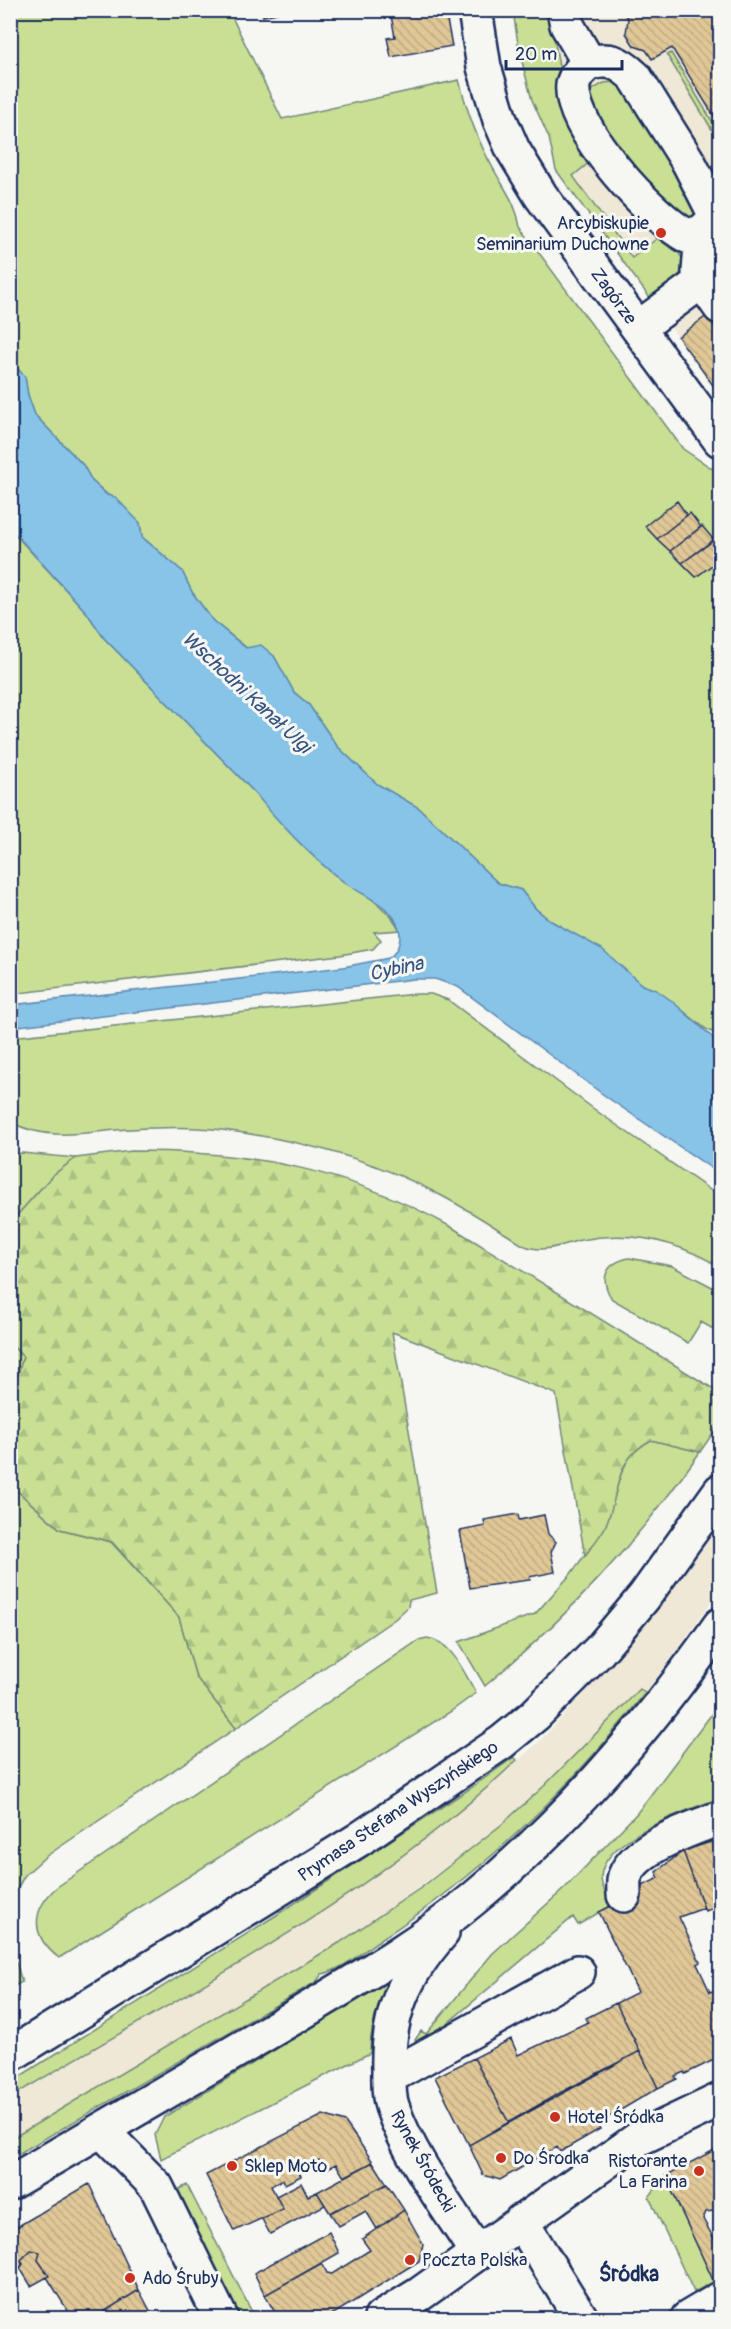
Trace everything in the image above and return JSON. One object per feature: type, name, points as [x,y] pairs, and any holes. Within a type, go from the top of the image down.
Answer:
[{"type":"street","name":"Zagórze","points":[[475,10],[484,67],[500,120],[513,150],[541,196],[720,440]]},
{"type":"street","points":[[564,10],[567,25],[589,63]]},
{"type":"street","points":[[607,59],[623,66],[635,77],[689,163],[714,212],[711,223],[702,232],[687,236],[650,210],[622,178],[591,136],[576,100],[573,86],[577,73],[589,63],[607,59]]},
{"type":"street","points":[[638,328],[711,294],[699,262],[702,232]]},
{"type":"street","name":"Prymasa Stefana Wyszyńskiego","points":[[10,2055],[358,1840],[527,1722],[599,1651],[687,1540],[720,1491]]},
{"type":"street","points":[[10,2183],[372,1970],[472,1900],[543,1836],[608,1768],[652,1716],[720,1625]]},
{"type":"street","points":[[624,1895],[625,1875],[639,1859],[674,1835],[720,1818]]},
{"type":"street","name":"Rynek Śródecki","points":[[472,1900],[436,1941],[401,1991],[391,2025],[388,2091],[396,2117],[426,2175],[477,2253]]},
{"type":"street","points":[[388,2069],[578,1972]]},
{"type":"street","points":[[381,2319],[638,2139],[720,2100]]},
{"type":"street","points":[[101,2130],[143,2170],[159,2192],[221,2319]]},
{"type":"street","points":[[520,2221],[581,2319]]},
{"type":"street","points":[[688,2319],[720,2299]]},
{"type":"shaded area","name":"Arcybiskupie Seminarium Duchowne","points":[[522,11],[720,11],[720,395],[556,170]]},
{"type":"shaded area","points":[[720,1525],[720,1589],[681,1645],[645,1693],[639,1689],[586,1745],[501,1825],[373,1922],[11,2139],[11,2097],[332,1905],[474,1799],[540,1741],[607,1669],[658,1608]]},
{"type":"green space","points":[[11,11],[229,11],[282,119],[459,80],[477,136],[513,203],[520,227],[683,449],[720,474],[720,1036],[706,1029],[656,990],[642,985],[602,950],[551,921],[536,909],[521,890],[498,883],[419,808],[377,784],[337,746],[309,705],[294,692],[274,656],[247,648],[213,621],[192,592],[182,571],[142,537],[140,523],[92,481],[83,465],[35,415],[25,377],[11,361]]},
{"type":"green space","points":[[513,11],[553,11],[556,52],[564,88],[590,162],[573,176],[632,258],[664,233],[685,262],[676,278],[649,297],[556,170],[549,138],[532,100],[519,50]]},
{"type":"green space","points":[[671,53],[720,134],[720,143],[667,55]]},
{"type":"green space","points":[[614,82],[623,85],[703,215],[681,223],[601,127],[588,92],[604,83]]},
{"type":"green space","points":[[10,529],[87,613],[104,638],[303,845],[345,883],[366,894],[391,916],[400,930],[374,932],[381,940],[373,949],[340,955],[11,994]]},
{"type":"green space","points":[[431,994],[448,1000],[598,1112],[720,1197],[720,1267],[670,1245],[653,1240],[617,1236],[581,1240],[541,1249],[528,1247],[417,1183],[365,1162],[285,1140],[218,1129],[168,1127],[55,1134],[25,1128],[11,1122],[11,1037]]},
{"type":"green space","points":[[132,1151],[218,1155],[298,1167],[375,1191],[414,1208],[453,1228],[720,1393],[720,1423],[700,1452],[651,1440],[638,1449],[623,1469],[604,1529],[585,1556],[556,1394],[392,1332],[437,1593],[409,1600],[408,1607],[395,1619],[236,1728],[196,1677],[179,1617],[112,1542],[60,1529],[13,1487],[11,1477],[11,1399],[23,1357],[11,1344],[11,1222],[53,1175],[76,1158]]},
{"type":"green space","points":[[22,1153],[76,1158],[53,1175],[11,1222],[11,1155]]},
{"type":"green space","points":[[629,1258],[672,1266],[720,1291],[720,1333],[701,1322],[688,1343],[612,1299],[606,1285],[607,1273],[614,1264]]},
{"type":"green space","points":[[11,1344],[23,1357],[11,1399]]},
{"type":"green space","points":[[651,1440],[700,1452],[652,1517],[601,1576],[546,1632],[485,1686],[459,1642],[535,1614],[570,1575],[604,1529],[621,1474],[632,1451]]},
{"type":"green space","points":[[10,1477],[13,1487],[60,1529],[111,1542],[179,1617],[196,1677],[236,1728],[45,1857],[25,1875],[11,1899]]},
{"type":"green space","points":[[427,1638],[436,1640],[450,1651],[476,1693],[450,1712],[59,1958],[50,1950],[43,1941],[37,1923],[42,1905],[57,1887],[419,1640]]},
{"type":"green space","points":[[640,1689],[645,1693],[555,1796],[490,1857],[419,1913],[345,1964],[322,1974],[316,1982],[11,2158],[11,2139],[339,1943],[422,1887],[501,1825],[544,1786]]},
{"type":"green space","points":[[720,1703],[720,1798],[669,1818],[630,1838],[615,1851],[605,1864],[601,1879],[612,1905],[578,1925],[573,1917],[423,2044],[415,2040],[421,2031],[426,2034],[492,1954],[565,1888],[637,1813]]},
{"type":"green space","points":[[514,1757],[517,1760],[461,1810],[401,1857],[338,1901],[208,1982],[11,2097],[11,2082],[275,1916],[471,1788]]},
{"type":"green space","points":[[10,1942],[22,1982],[11,1988],[10,1988]]},
{"type":"green space","points":[[387,1982],[388,1985],[377,2009],[370,2053],[161,2159],[155,2135],[164,2117]]},
{"type":"green space","points":[[665,2176],[714,2281],[720,2279],[720,2287],[717,2288],[714,2282],[694,2292],[649,2197]]},
{"type":"green space","points":[[187,2185],[255,2318],[238,2318],[177,2190]]},
{"type":"water","points":[[11,361],[25,377],[35,415],[83,465],[92,481],[107,495],[115,497],[140,523],[142,537],[182,571],[192,592],[213,621],[246,648],[261,645],[274,656],[294,692],[309,705],[337,746],[377,784],[419,808],[498,883],[521,890],[536,909],[551,921],[602,949],[642,985],[656,990],[672,1001],[720,1044],[720,1174],[608,1098],[458,987],[435,979],[414,979],[11,1027],[11,1005],[343,967],[389,958],[397,949],[400,937],[396,921],[390,913],[333,873],[297,840],[255,793],[104,638],[87,613],[11,529]]},
{"type":"building","points":[[261,10],[290,10],[263,16]]},
{"type":"building","points":[[390,10],[445,10],[452,46],[391,57],[387,38],[395,37]]},
{"type":"building","points":[[622,10],[720,10],[720,126],[672,48],[652,59],[646,50],[634,46],[626,33],[628,19]]},
{"type":"building","points":[[708,315],[720,333],[720,395],[678,337]]},
{"type":"building","points":[[677,501],[687,515],[657,539],[645,526]]},
{"type":"building","points":[[690,513],[701,527],[670,551],[657,539]]},
{"type":"building","points":[[702,526],[714,540],[682,563],[670,551]]},
{"type":"building","points":[[716,538],[720,543],[720,559],[696,577],[682,563]]},
{"type":"building","points":[[518,1514],[519,1520],[544,1515],[548,1534],[556,1542],[551,1552],[555,1572],[529,1577],[530,1580],[470,1588],[460,1531],[485,1526],[484,1520]]},
{"type":"building","points":[[720,1839],[720,1906],[705,1911],[683,1851]]},
{"type":"building","points":[[683,1851],[704,1908],[679,1917],[700,1962],[697,1964],[710,1992],[720,1988],[720,2057],[685,2074],[684,2072],[675,2076],[677,2079],[658,2088],[616,2003],[638,1992],[599,1912],[625,1899],[624,1895],[659,1878],[656,1872]]},
{"type":"building","points":[[616,2003],[640,2051],[509,2123],[474,2058],[511,2039],[518,2055],[588,2022],[586,2018]]},
{"type":"building","points":[[640,2051],[658,2088],[597,2124],[600,2129],[560,2152],[557,2147],[500,2180],[483,2175],[469,2145],[556,2095]]},
{"type":"building","points":[[474,2058],[509,2123],[469,2145],[435,2077]]},
{"type":"building","points":[[323,2115],[345,2122],[373,2162],[344,2177],[336,2164],[324,2170],[319,2160],[298,2171],[301,2176],[285,2184],[283,2179],[271,2186],[283,2209],[234,2231],[206,2175]]},
{"type":"building","points":[[720,2147],[720,2210],[706,2212],[703,2219],[718,2246],[720,2245],[720,2279],[714,2282],[665,2176]]},
{"type":"building","points":[[373,2162],[387,2184],[330,2213],[317,2192]]},
{"type":"building","points":[[301,2183],[308,2196],[317,2192],[325,2205],[270,2234],[262,2219],[283,2209],[276,2196]]},
{"type":"building","points":[[89,2184],[139,2290],[94,2318],[72,2318],[38,2260],[40,2252],[31,2250],[21,2260],[22,2266],[10,2273],[10,2231]]},
{"type":"building","points":[[387,2184],[404,2210],[377,2229],[366,2211],[339,2226],[330,2213]]},
{"type":"building","points":[[404,2210],[423,2244],[419,2261],[327,2318],[278,2318],[265,2295],[322,2263],[327,2273],[332,2274],[370,2250],[362,2239]]},
{"type":"building","points":[[329,2232],[339,2253],[265,2295],[254,2273]]},
{"type":"building","points":[[31,2250],[40,2252],[38,2260],[49,2276],[31,2286],[20,2268],[23,2264],[21,2260]]},
{"type":"building","points":[[139,2290],[154,2318],[94,2318]]},
{"type":"place","name":"Arcybiskupie Seminarium Duchowne","points":[[661,233]]},
{"type":"place","name":"Hotel Śródka","points":[[555,2117]]},
{"type":"place","name":"Do Środka","points":[[501,2158]]},
{"type":"place","name":"Sklep Moto","points":[[232,2166]]},
{"type":"place","name":"Ristorante La Farina","points":[[699,2171]]},
{"type":"place","name":"Poczta Polska","points":[[410,2260]]},
{"type":"place","name":"Ado Śruby","points":[[130,2278]]},
{"type":"district","name":"Śródka","points":[[629,2274]]},
{"type":"water label","name":"Wschodni Kanał Ulgi","points":[[247,692]]},
{"type":"water label","name":"Cybina","points":[[396,968]]}]
